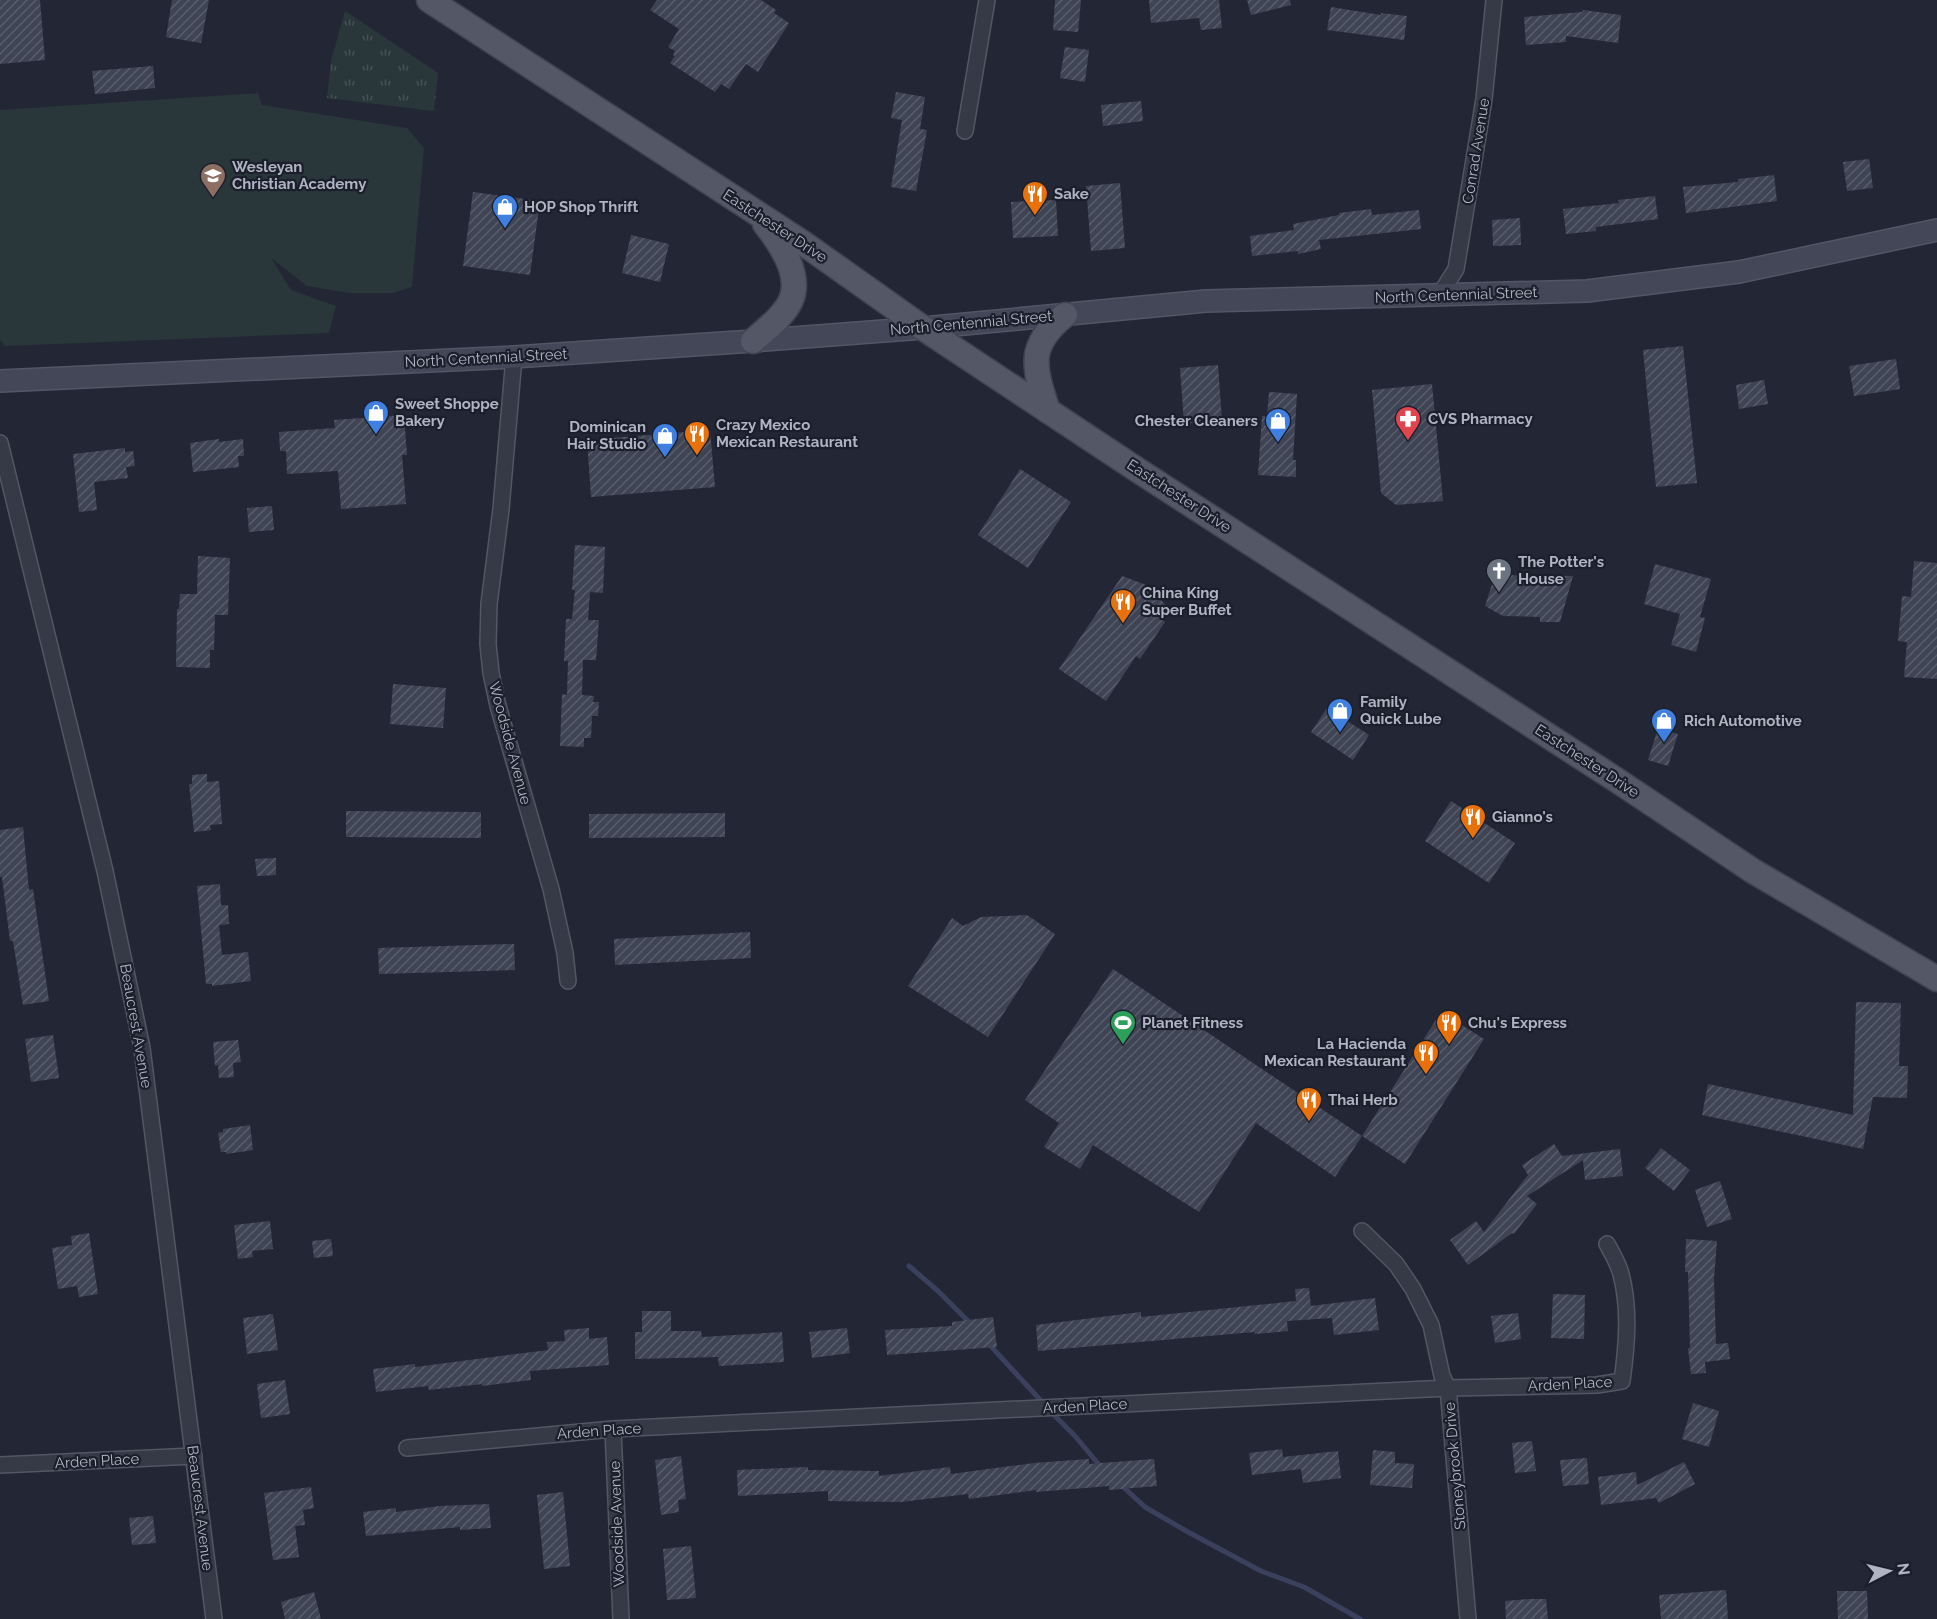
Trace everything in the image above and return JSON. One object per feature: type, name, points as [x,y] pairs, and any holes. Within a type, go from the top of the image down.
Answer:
[{"type":"main road","name":"Eastchester Drive","points":[[429,0],[803,243],[923,328],[1048,411],[1754,871],[1937,979]]},
{"type":"main road","points":[[753,342],[783,311],[791,299],[794,282],[783,246],[756,213]]},
{"type":"main road","points":[[1048,411],[1035,362],[1049,327],[1065,315]]},
{"type":"street","points":[[965,131],[987,0]]},
{"type":"street","name":"Conrad Avenue","points":[[1439,296],[1456,269],[1484,99],[1494,0]]},
{"type":"street","name":"North Centennial Street","points":[[0,381],[514,357],[753,342],[1206,301],[1587,291],[1739,272],[1937,230]]},
{"type":"street","name":"Woodside Avenue","points":[[514,357],[501,508],[489,604],[488,644],[498,706],[560,924],[568,981]]},
{"type":"street","name":"Beaucrest Avenue","points":[[0,443],[105,872],[142,1048],[214,1619]]},
{"type":"street","name":"Stoneybrook Drive","points":[[1362,1231],[1396,1264],[1413,1289],[1431,1325],[1442,1376],[1448,1388],[1468,1619]]},
{"type":"street","name":"Arden Place","points":[[407,1448],[613,1429],[1448,1388],[1597,1385],[1622,1381],[1627,1343],[1626,1300],[1621,1272],[1607,1244]]},
{"type":"street","name":"Woodside Avenue","points":[[613,1429],[621,1619]]},
{"type":"street","name":"Arden Place","points":[[0,1465],[194,1456]]},
{"type":"green space","points":[[345,11],[438,73],[434,111],[327,98],[331,61]]},
{"type":"green space","name":"Wesleyan Christian Academy","points":[[258,93],[262,105],[407,128],[424,148],[412,287],[393,293],[349,293],[307,286],[271,258],[291,290],[336,306],[329,333],[5,346],[0,340],[0,110]]},
{"type":"building","points":[[0,0],[40,0],[45,60],[0,64]]},
{"type":"building","points":[[172,0],[209,0],[201,43],[166,37]]},
{"type":"building","points":[[657,0],[761,0],[789,23],[758,72],[746,64],[729,89],[721,84],[715,92],[670,63],[675,56],[673,55],[675,51],[668,47],[679,29],[650,10]]},
{"type":"building","points":[[1055,0],[1081,0],[1078,32],[1053,30]]},
{"type":"building","points":[[1149,0],[1219,0],[1222,28],[1201,30],[1199,18],[1151,23]]},
{"type":"building","points":[[1247,0],[1290,0],[1291,5],[1251,15]]},
{"type":"building","points":[[1331,7],[1381,15],[1381,13],[1407,16],[1404,40],[1327,30]]},
{"type":"building","points":[[1583,10],[1621,15],[1618,43],[1566,36],[1566,42],[1526,45],[1524,17],[1582,12]]},
{"type":"building","points":[[1065,47],[1089,50],[1085,82],[1060,78]]},
{"type":"building","points":[[153,66],[155,88],[95,94],[92,71]]},
{"type":"building","points":[[896,92],[925,97],[920,129],[927,130],[916,191],[891,187],[902,120],[891,118]]},
{"type":"building","points":[[1141,101],[1143,121],[1103,126],[1101,105]]},
{"type":"building","points":[[1869,159],[1873,188],[1847,191],[1843,162]]},
{"type":"building","points":[[1774,175],[1777,201],[1686,213],[1683,187],[1738,182],[1738,179]]},
{"type":"building","points":[[1120,183],[1125,248],[1091,251],[1086,186]]},
{"type":"building","points":[[473,192],[540,201],[530,275],[463,266]]},
{"type":"building","points":[[1655,196],[1658,219],[1596,227],[1596,231],[1566,234],[1563,209],[1619,203],[1618,200]]},
{"type":"building","points":[[1056,200],[1058,236],[1013,238],[1011,202]]},
{"type":"building","points":[[1371,209],[1372,215],[1419,210],[1421,229],[1319,240],[1321,249],[1298,254],[1298,251],[1252,256],[1250,236],[1294,230],[1293,224],[1339,215],[1339,213]]},
{"type":"building","points":[[1520,218],[1521,245],[1493,246],[1492,220]]},
{"type":"building","points":[[631,235],[669,244],[660,282],[622,273]]},
{"type":"building","points":[[1683,346],[1697,483],[1656,487],[1643,350]]},
{"type":"building","points":[[1896,359],[1900,389],[1854,396],[1849,366]]},
{"type":"building","points":[[1218,365],[1222,421],[1184,424],[1180,368]]},
{"type":"building","points":[[1764,380],[1768,404],[1739,409],[1736,385]]},
{"type":"building","points":[[1432,384],[1443,501],[1396,505],[1381,493],[1372,390]]},
{"type":"building","points":[[1269,392],[1297,394],[1293,460],[1296,460],[1296,477],[1258,475],[1262,416],[1267,416]]},
{"type":"building","points":[[404,415],[407,455],[402,455],[406,504],[341,509],[338,471],[287,474],[286,451],[280,451],[279,432],[335,428],[334,420]]},
{"type":"building","points":[[710,430],[715,487],[591,497],[587,440]]},
{"type":"building","points":[[219,439],[219,442],[243,439],[244,456],[238,456],[239,467],[193,472],[190,443]]},
{"type":"building","points":[[125,448],[125,452],[133,451],[135,466],[126,467],[128,478],[94,482],[97,510],[79,512],[73,454]]},
{"type":"building","points":[[1020,469],[1071,502],[1028,568],[978,535]]},
{"type":"building","points":[[272,506],[274,530],[249,532],[247,508]]},
{"type":"building","points":[[575,545],[605,547],[603,593],[590,592],[588,620],[599,620],[596,660],[583,660],[582,695],[594,696],[593,702],[599,702],[598,716],[592,716],[591,738],[584,738],[584,747],[560,746],[562,694],[567,695],[568,661],[564,661],[566,619],[572,619],[575,590],[572,590]]},
{"type":"building","points":[[198,556],[230,558],[228,615],[215,615],[214,650],[210,650],[210,668],[176,667],[177,609],[179,609],[180,594],[197,594]]},
{"type":"building","points":[[1914,561],[1937,563],[1937,679],[1904,677],[1907,642],[1898,641],[1902,596],[1911,597]]},
{"type":"building","points":[[1655,564],[1711,579],[1700,617],[1705,618],[1696,652],[1671,645],[1680,614],[1644,604]]},
{"type":"building","points":[[1495,575],[1573,576],[1560,622],[1540,622],[1540,617],[1503,616],[1485,606]]},
{"type":"building","points":[[1122,576],[1149,586],[1168,608],[1161,619],[1165,622],[1140,659],[1136,656],[1106,701],[1059,669]]},
{"type":"building","points":[[393,684],[446,688],[443,728],[390,724]]},
{"type":"building","name":"Family Quick Lube","points":[[1327,708],[1369,735],[1353,760],[1311,732]]},
{"type":"building","points":[[1658,728],[1678,734],[1668,766],[1648,760]]},
{"type":"building","points":[[207,774],[207,782],[219,781],[222,824],[210,825],[211,830],[194,832],[189,784],[192,784],[192,775]]},
{"type":"building","points":[[1451,801],[1515,843],[1489,883],[1425,841]]},
{"type":"building","points":[[346,811],[481,812],[481,838],[346,837]]},
{"type":"building","points":[[725,813],[725,837],[589,838],[589,814]]},
{"type":"building","points":[[23,827],[29,890],[33,889],[49,1001],[23,1005],[13,941],[10,941],[2,877],[0,877],[0,830]]},
{"type":"building","points":[[276,858],[276,875],[257,876],[255,859]]},
{"type":"building","points":[[220,884],[221,905],[228,905],[229,924],[219,925],[222,955],[248,952],[251,981],[212,986],[212,984],[206,984],[197,886]]},
{"type":"building","points":[[1027,915],[1055,934],[988,1037],[908,986],[952,918],[963,926],[981,917]]},
{"type":"building","points":[[750,932],[751,958],[615,965],[614,939]]},
{"type":"building","points":[[514,944],[515,970],[379,974],[378,948]]},
{"type":"building","points":[[1113,969],[1362,1136],[1335,1177],[1256,1123],[1199,1212],[1093,1145],[1080,1169],[1044,1147],[1059,1123],[1025,1100]]},
{"type":"building","points":[[1856,1002],[1901,1003],[1899,1066],[1908,1066],[1907,1098],[1873,1097],[1863,1149],[1702,1115],[1708,1084],[1853,1115]]},
{"type":"building","points":[[1441,1012],[1484,1039],[1405,1164],[1362,1136]]},
{"type":"building","points":[[53,1035],[59,1078],[31,1082],[25,1039]]},
{"type":"building","points":[[238,1040],[241,1062],[233,1063],[234,1077],[219,1078],[218,1065],[215,1066],[213,1042]]},
{"type":"building","points":[[250,1125],[253,1150],[226,1154],[226,1152],[221,1152],[218,1133],[223,1132],[223,1129]]},
{"type":"building","points":[[1554,1144],[1562,1156],[1620,1149],[1623,1176],[1585,1180],[1583,1160],[1527,1196],[1537,1204],[1514,1234],[1512,1233],[1468,1265],[1450,1240],[1476,1221],[1484,1232],[1528,1175],[1522,1165]]},
{"type":"building","points":[[1661,1148],[1690,1170],[1674,1191],[1645,1168]]},
{"type":"building","points":[[1720,1181],[1732,1219],[1707,1227],[1695,1190]]},
{"type":"building","points":[[270,1221],[273,1249],[252,1251],[253,1257],[238,1259],[234,1225]]},
{"type":"building","points":[[89,1233],[98,1294],[79,1297],[77,1286],[58,1289],[52,1248],[72,1245],[71,1236]]},
{"type":"building","points":[[331,1239],[333,1256],[314,1258],[312,1241]]},
{"type":"building","points":[[1686,1239],[1717,1241],[1714,1279],[1716,1344],[1728,1343],[1730,1359],[1705,1362],[1706,1373],[1691,1374],[1688,1348],[1690,1348],[1688,1272],[1685,1272]]},
{"type":"building","points":[[1309,1288],[1311,1306],[1375,1298],[1379,1330],[1334,1335],[1332,1318],[1287,1321],[1288,1331],[1038,1351],[1036,1325],[1141,1312],[1141,1317],[1296,1301],[1295,1289]]},
{"type":"building","points":[[1553,1294],[1585,1295],[1584,1339],[1551,1338]]},
{"type":"building","points":[[642,1311],[671,1311],[671,1331],[701,1331],[702,1337],[782,1332],[784,1362],[719,1366],[718,1357],[635,1359],[635,1332],[642,1332]]},
{"type":"building","points":[[1518,1313],[1521,1339],[1495,1343],[1491,1316]]},
{"type":"building","points":[[273,1314],[278,1350],[247,1354],[243,1318]]},
{"type":"building","points":[[993,1317],[997,1347],[887,1355],[885,1330],[952,1326],[952,1322]]},
{"type":"building","points":[[589,1328],[589,1339],[607,1337],[609,1365],[530,1371],[531,1380],[482,1386],[482,1384],[429,1390],[428,1386],[376,1392],[373,1369],[415,1364],[415,1367],[548,1350],[547,1342],[565,1341],[564,1330]]},
{"type":"building","points":[[847,1328],[850,1353],[812,1358],[809,1332]]},
{"type":"building","points":[[285,1380],[290,1414],[261,1418],[257,1384]]},
{"type":"building","points":[[1693,1403],[1719,1411],[1709,1447],[1682,1439]]},
{"type":"building","points":[[1532,1441],[1536,1471],[1515,1473],[1512,1443]]},
{"type":"building","points":[[1282,1449],[1283,1457],[1338,1451],[1341,1478],[1303,1483],[1301,1469],[1252,1475],[1249,1453]]},
{"type":"building","points":[[1373,1450],[1395,1452],[1395,1463],[1414,1464],[1412,1488],[1370,1485]]},
{"type":"building","points":[[681,1456],[686,1499],[678,1500],[679,1512],[661,1515],[655,1460]]},
{"type":"building","points":[[1587,1458],[1589,1484],[1563,1486],[1560,1460]]},
{"type":"building","points":[[1089,1459],[1089,1464],[1154,1459],[1157,1486],[1109,1490],[1109,1486],[1036,1492],[1036,1490],[969,1499],[968,1494],[901,1502],[828,1501],[828,1491],[738,1496],[737,1470],[808,1467],[808,1470],[879,1471],[879,1476],[950,1467],[951,1474],[1034,1463]]},
{"type":"building","points":[[1684,1462],[1695,1484],[1659,1503],[1656,1498],[1601,1505],[1598,1477],[1636,1472],[1637,1485]]},
{"type":"building","points":[[311,1487],[314,1508],[303,1510],[305,1525],[295,1526],[299,1557],[273,1560],[264,1493]]},
{"type":"building","points":[[563,1492],[570,1566],[544,1569],[537,1495]]},
{"type":"building","points":[[489,1504],[491,1528],[460,1530],[460,1527],[366,1536],[363,1512],[396,1508],[396,1512],[440,1506]]},
{"type":"building","points":[[153,1516],[156,1543],[132,1545],[129,1518]]},
{"type":"building","points":[[691,1546],[696,1598],[667,1600],[663,1549]]},
{"type":"building","points":[[1726,1590],[1728,1619],[1661,1619],[1659,1595]]},
{"type":"building","points":[[1837,1591],[1867,1591],[1868,1619],[1838,1619]]},
{"type":"building","points":[[314,1592],[321,1619],[285,1619],[281,1602]]},
{"type":"building","points":[[1546,1599],[1548,1619],[1506,1619],[1505,1601]]},
{"type":"waterway","points":[[909,1266],[971,1324]]},
{"type":"waterway","points":[[987,1342],[1044,1404]]},
{"type":"waterway","points":[[1050,1411],[1100,1466]]},
{"type":"waterway","points":[[1120,1484],[1145,1507],[1188,1532],[1261,1571],[1304,1587],[1360,1619]]},
{"type":"place","name":"Wesleyan Christian Academy","points":[[213,199]]},
{"type":"place","name":"Sake","points":[[1035,217]]},
{"type":"place","name":"HOP Shop Thrift","points":[[505,230]]},
{"type":"place","name":"Sweet Shoppe Bakery","points":[[376,436]]},
{"type":"place","name":"CVS Pharmacy","points":[[1408,442]]},
{"type":"place","name":"Chester Cleaners","points":[[1278,444]]},
{"type":"place","name":"Crazy Mexico Mexican Restaurant","points":[[697,457]]},
{"type":"place","name":"Dominican Hair Studio","points":[[665,459]]},
{"type":"place","name":"The Potter's House","points":[[1499,594]]},
{"type":"place","name":"China King Super Buffet","points":[[1123,625]]},
{"type":"place","name":"Family Quick Lube","points":[[1340,734]]},
{"type":"place","name":"Rich Automotive","points":[[1664,744]]},
{"type":"place","name":"Gianno's","points":[[1473,840]]},
{"type":"place","name":"Planet Fitness","points":[[1123,1046]]},
{"type":"place","name":"Chu's Express","points":[[1449,1046]]},
{"type":"place","name":"La Hacienda Mexican Restaurant","points":[[1426,1076]]},
{"type":"place","name":"Thai Herb","points":[[1309,1123]]}]
